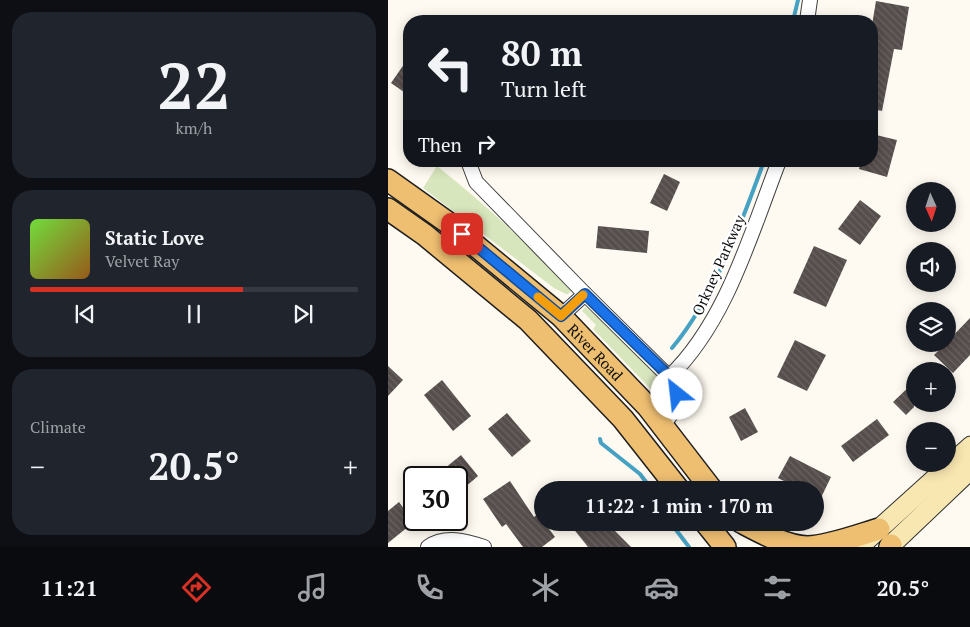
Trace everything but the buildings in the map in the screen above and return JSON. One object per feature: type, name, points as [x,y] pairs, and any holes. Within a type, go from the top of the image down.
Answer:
[{"type":"main road","name":"River Road","points":[[388,180],[447,222],[561,316],[648,407],[705,481]]},
{"type":"main road","name":"River Road","points":[[388,209],[425,235],[528,320],[623,419],[672,481]]},
{"type":"main road","points":[[758,531],[773,539],[806,547],[824,544],[888,542],[970,446]]},
{"type":"main road","points":[[859,547],[888,542],[970,469]]},
{"type":"main road","points":[[710,531],[717,547]]},
{"type":"main road","points":[[712,531],[725,547]]},
{"type":"main road","points":[[744,531],[756,547]]},
{"type":"street","points":[[808,15],[810,0]]},
{"type":"street","points":[[470,167],[476,182],[585,294],[669,376],[677,394],[677,404],[674,412],[662,426]]},
{"type":"street","name":"Orkney Parkway","points":[[669,376],[682,364],[720,306],[736,272],[777,167]]},
{"type":"street","points":[[561,316],[585,294]]},
{"type":"street","points":[[428,547],[435,542],[462,540],[484,547]]},
{"type":"green space","points":[[438,167],[506,225],[572,290],[566,294],[554,288],[423,188]]},
{"type":"green space","points":[[585,307],[604,322],[663,381],[669,392],[671,403],[668,407],[593,329],[596,325],[582,311]]},
{"type":"waterway","points":[[794,15],[798,0]]},
{"type":"waterway","points":[[672,348],[701,306],[726,259],[762,167]]},
{"type":"waterway","points":[[600,439],[601,443],[640,474],[645,481]]},
{"type":"waterway","points":[[677,531],[689,547]]},
{"type":"slow traffic","points":[[538,297],[561,316],[583,295]]},
{"type":"route","points":[[462,234],[561,316],[585,294],[669,376],[677,394]]}]
